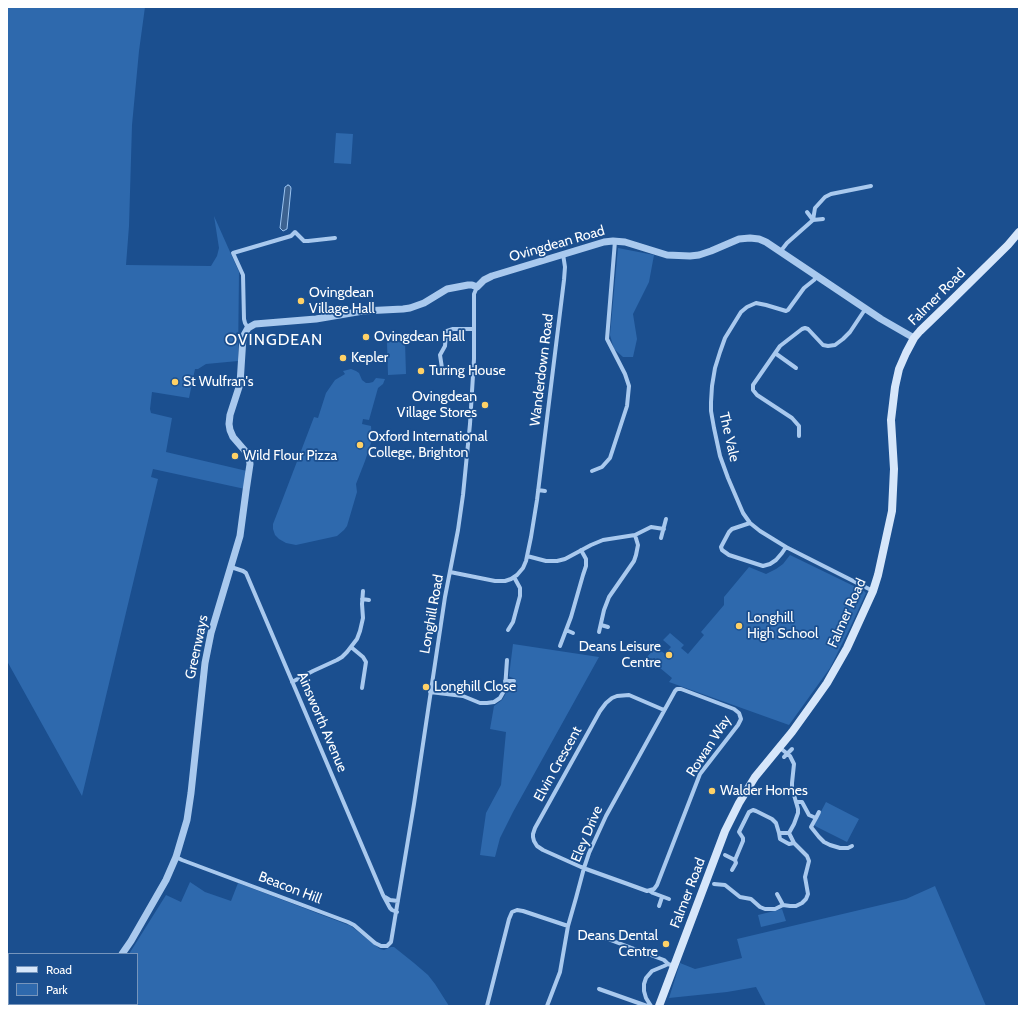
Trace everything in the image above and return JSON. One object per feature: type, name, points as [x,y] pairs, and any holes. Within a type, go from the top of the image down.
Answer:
[{"type":"main road","name":"Falmer Road","points":[[659,1006],[671,965],[732,817],[755,777],[808,711],[827,683],[847,648],[873,591],[892,511],[894,469],[891,420],[894,393],[899,369],[906,353],[914,338],[920,331],[998,255],[1019,232]]},
{"type":"street","points":[[859,182],[860,188]]},
{"type":"street","points":[[813,220],[816,206],[828,195],[871,186]]},
{"type":"street","points":[[807,212],[813,220]]},
{"type":"street","points":[[780,252],[787,243],[813,220],[823,219]]},
{"type":"street","points":[[335,238],[304,241],[295,232],[291,236],[233,253],[243,275],[244,319],[248,328],[253,324],[316,319],[363,311],[403,309],[418,306],[447,289],[468,285],[477,287]]},
{"type":"street","name":"Ovingdean Road","points":[[477,287],[484,280],[492,276],[604,242],[625,242],[667,255],[690,256],[711,251],[739,239],[750,238],[763,241],[896,328],[914,338]]},
{"type":"street","points":[[592,471],[602,467],[610,458],[627,406],[629,386],[625,374],[607,339],[616,241]]},
{"type":"street","name":"Wanderdown Road","points":[[514,578],[523,568],[527,556],[538,490],[565,270],[563,254]]},
{"type":"street","name":"The Vale","points":[[817,276],[804,288],[788,310],[761,304],[752,305],[743,310],[733,324],[725,338],[720,352],[715,368],[712,386],[711,411],[716,440],[732,488],[743,513],[750,523],[760,532],[786,547],[873,591]]},
{"type":"street","name":"Longhill Road","points":[[390,944],[414,804],[444,602],[460,516],[468,448],[474,358],[474,294],[477,287]]},
{"type":"street","points":[[799,436],[798,426],[792,418],[757,395],[753,384],[780,346],[802,329],[808,329],[823,345],[835,345],[850,332],[866,308]]},
{"type":"street","name":"Greenways","points":[[123,953],[163,886],[183,835],[189,804],[205,663],[211,633],[231,567],[241,527],[250,464],[249,457],[232,434],[229,424],[230,415],[240,384],[242,340],[248,328]]},
{"type":"street","points":[[442,368],[440,355],[446,345],[446,334],[449,330],[474,328]]},
{"type":"street","points":[[775,353],[796,368]]},
{"type":"street","points":[[434,354],[440,355]]},
{"type":"street","points":[[538,490],[545,491]]},
{"type":"street","points":[[661,538],[666,519]]},
{"type":"street","points":[[750,523],[730,531],[721,547],[722,550],[729,555],[763,566],[776,560],[786,547]]},
{"type":"street","points":[[527,556],[546,561],[555,561],[565,559],[603,540],[635,535],[642,530],[651,527],[664,529]]},
{"type":"street","points":[[599,632],[604,610],[610,597],[636,555],[638,545],[635,535]]},
{"type":"street","points":[[560,646],[586,566],[586,560],[581,550]]},
{"type":"street","name":"Ainsworth Avenue","points":[[231,567],[246,573],[383,895],[390,908],[396,912]]},
{"type":"street","points":[[450,572],[498,581],[514,578],[519,586],[520,596],[513,622],[508,630]]},
{"type":"street","points":[[292,682],[340,659],[351,646],[358,636],[363,620],[363,591]]},
{"type":"street","points":[[362,599],[369,600]]},
{"type":"street","points":[[601,625],[608,627]]},
{"type":"street","points":[[566,630],[573,633]]},
{"type":"street","points":[[351,646],[365,659],[366,664],[362,688]]},
{"type":"street","points":[[430,692],[463,696],[480,702],[491,703],[497,700],[505,689],[507,660]]},
{"type":"street","points":[[365,672],[371,672]]},
{"type":"street","points":[[505,681],[514,681]]},
{"type":"street","name":"Eley Drive","points":[[547,1006],[560,972],[568,926],[589,853],[606,816],[664,710],[675,691],[678,689],[682,690]]},
{"type":"street","name":"Rowan Way","points":[[650,891],[655,889],[657,885],[700,774],[741,719],[741,715],[737,711],[682,690]]},
{"type":"street","name":"Elvin Crescent","points":[[584,868],[538,847],[534,842],[533,837],[535,828],[600,711],[608,701],[617,696],[629,696],[664,710]]},
{"type":"street","points":[[779,747],[792,758],[794,764],[792,788],[798,813],[789,833]]},
{"type":"street","points":[[784,758],[792,749]]},
{"type":"street","points":[[796,802],[803,803],[809,814],[816,818]]},
{"type":"street","points":[[732,870],[736,863],[735,860],[743,841],[739,832],[750,811],[754,810],[772,819],[776,823],[781,839],[789,844],[794,843]]},
{"type":"street","points":[[819,812],[811,827],[819,837],[824,842],[840,848],[848,848],[852,846]]},
{"type":"street","points":[[778,833],[789,833]]},
{"type":"street","points":[[714,884],[725,885],[738,896],[749,898],[764,909],[770,910],[783,905],[793,907],[804,901],[808,894],[808,887],[805,877],[809,864],[809,858],[794,843],[789,833]]},
{"type":"street","points":[[725,855],[735,860]]},
{"type":"street","name":"Beacon Hill","points":[[176,856],[182,860],[348,922],[381,946],[386,947],[390,944]]},
{"type":"street","points":[[584,868],[669,899]]},
{"type":"street","points":[[777,894],[783,905]]},
{"type":"street","points":[[383,895],[390,900],[398,901]]},
{"type":"street","points":[[659,906],[662,897]]},
{"type":"street","points":[[487,1006],[509,918],[512,912],[517,910],[523,911],[568,926]]},
{"type":"street","points":[[605,938],[664,960],[671,965]]},
{"type":"street","points":[[651,1006],[644,991],[646,978],[652,971],[671,965]]},
{"type":"street","points":[[599,989],[646,1006]]},
{"type":"green space","points":[[7,7],[145,7],[132,125],[129,226],[126,265],[211,266],[217,256],[219,248],[214,216],[239,272],[238,361],[206,364],[198,369],[195,369],[189,398],[152,392],[150,409],[151,413],[172,418],[166,452],[247,471],[245,489],[153,469],[151,477],[158,479],[82,796],[7,661]]},
{"type":"green space","points":[[336,133],[353,134],[351,164],[334,163]]},
{"type":"green space","points":[[618,248],[654,255],[649,282],[633,314],[637,339],[633,357],[623,357],[614,349],[610,335]]},
{"type":"green space","points":[[387,342],[405,342],[406,374],[388,375]]},
{"type":"green space","points":[[351,369],[359,373],[362,380],[366,383],[373,382],[376,378],[385,379],[383,384],[378,388],[369,420],[363,419],[362,424],[371,426],[372,440],[356,484],[357,492],[347,526],[337,536],[296,545],[286,543],[275,535],[273,524],[314,417],[318,418],[326,393],[335,380],[345,374],[343,371]]},
{"type":"green space","name":"Longhill High School","points":[[790,555],[866,593],[830,668],[789,725],[669,682],[672,678],[647,657],[656,647],[665,654],[671,647],[663,640],[670,633],[684,645],[681,648],[688,654],[704,635],[701,632],[724,605],[724,597],[749,567],[766,574],[783,564]]},
{"type":"green space","points":[[513,644],[599,657],[513,812],[500,838],[495,857],[480,855],[486,813],[501,785],[506,732],[490,729],[494,706],[502,700],[508,686],[515,685],[516,679],[509,676]]},
{"type":"green space","points":[[826,802],[859,819],[847,842],[814,825]]},
{"type":"green space","points":[[190,882],[205,892],[231,901],[238,883],[351,926],[380,949],[384,950],[394,947],[414,963],[428,975],[449,1006],[86,1006],[138,1005],[138,953],[130,953],[166,895],[181,902]]},
{"type":"green space","points":[[935,886],[986,1006],[766,1006],[756,987],[727,992],[669,998],[680,963],[695,969],[742,958],[737,939],[906,899]]},
{"type":"green space","points":[[782,909],[786,921],[761,927],[758,915]]},
{"type":"shaded area","points":[[288,185],[291,188],[287,229],[283,231],[280,228],[285,187]]},
{"type":"place","name":"Ovingdean Village Hall","points":[[301,301]]},
{"type":"place","name":"Ovingdean Hall","points":[[366,337]]},
{"type":"place","name":"Kepler","points":[[343,358]]},
{"type":"place","name":"Turing House","points":[[421,371]]},
{"type":"place","name":"St Wulfran's","points":[[175,382]]},
{"type":"place","name":"Ovingdean Village Stores","points":[[485,405]]},
{"type":"place","name":"Oxford International College, Brighton","points":[[360,445]]},
{"type":"place","name":"Wild Flour Pizza","points":[[235,456]]},
{"type":"place","name":"Longhill High School","points":[[739,626]]},
{"type":"place","name":"Deans Leisure Centre","points":[[669,655]]},
{"type":"place","name":"Longhill Close","points":[[426,687]]},
{"type":"place","name":"Walder Homes","points":[[712,791]]},
{"type":"place","name":"Deans Dental Centre","points":[[666,944]]},
{"type":"district","name":"OVINGDEAN","points":[[274,340]]}]
